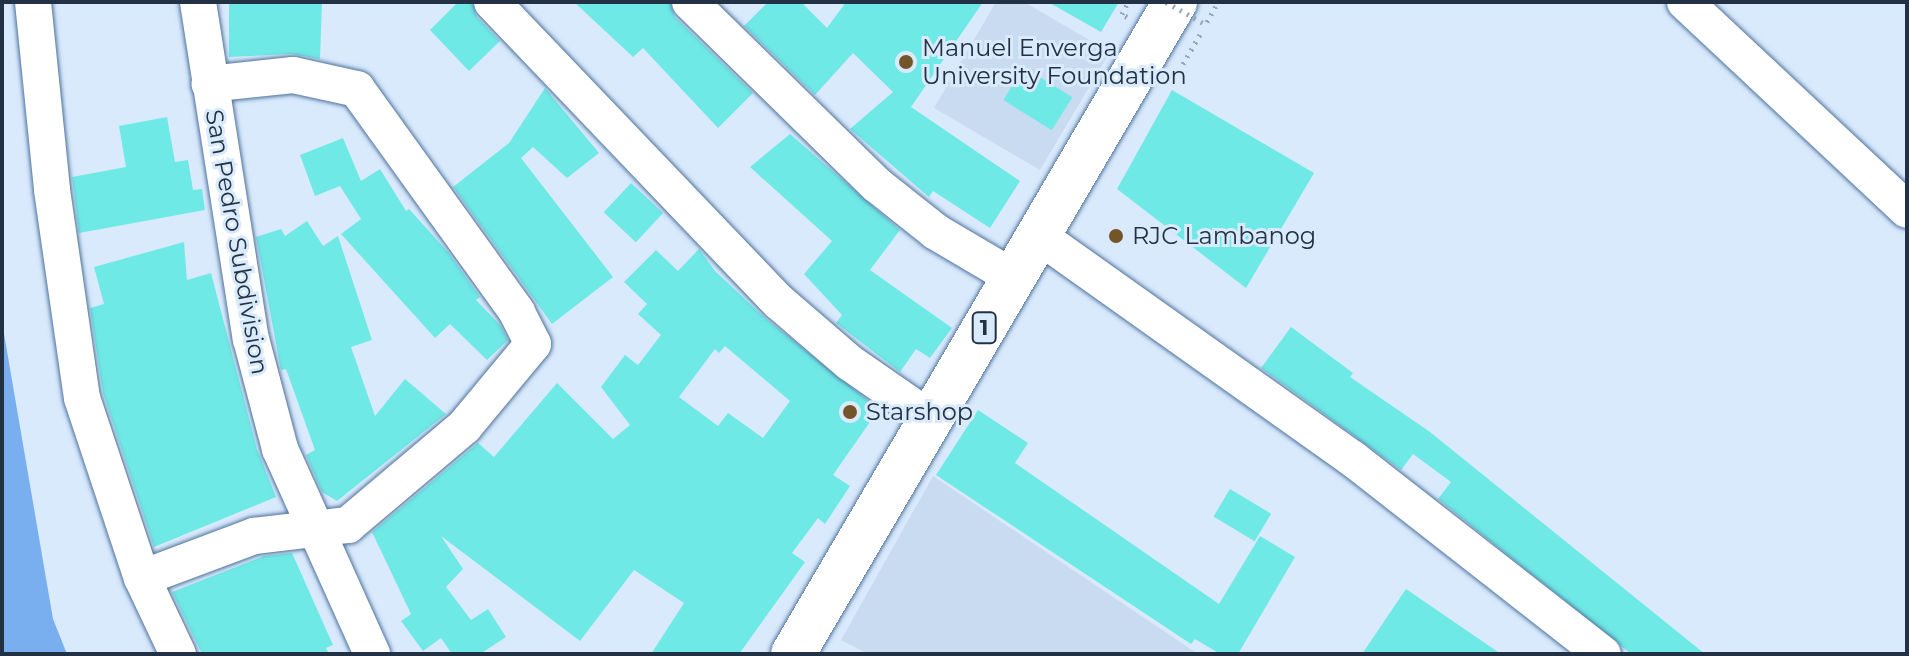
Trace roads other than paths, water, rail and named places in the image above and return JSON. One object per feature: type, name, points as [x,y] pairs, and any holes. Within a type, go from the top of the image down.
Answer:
[{"type":"main road","name":"1","points":[[793,654],[1039,236],[1190,13]]},
{"type":"street","points":[[33,2],[52,190],[82,398],[142,578],[178,654]]},
{"type":"street","name":"San Pedro Subdivision","points":[[198,2],[251,339],[280,449],[372,654]]},
{"type":"street","points":[[492,2],[779,302],[850,363],[931,419]]},
{"type":"street","points":[[690,2],[877,185],[936,232],[1014,278]]},
{"type":"street","points":[[1685,2],[1907,210]]},
{"type":"street","points":[[142,578],[254,536],[348,525],[464,427],[533,344],[517,312],[357,89],[293,75],[209,84]]},
{"type":"street","points":[[1039,236],[1353,459],[1603,654]]},
{"type":"water","points":[[2,322],[53,619],[67,654],[2,654]]},
{"type":"place","name":"Manuel Enverga University Foundation","points":[[906,62]]},
{"type":"place","name":"RJC Lambanog","points":[[1116,236]]},
{"type":"place","name":"Starshop","points":[[850,412]]}]
